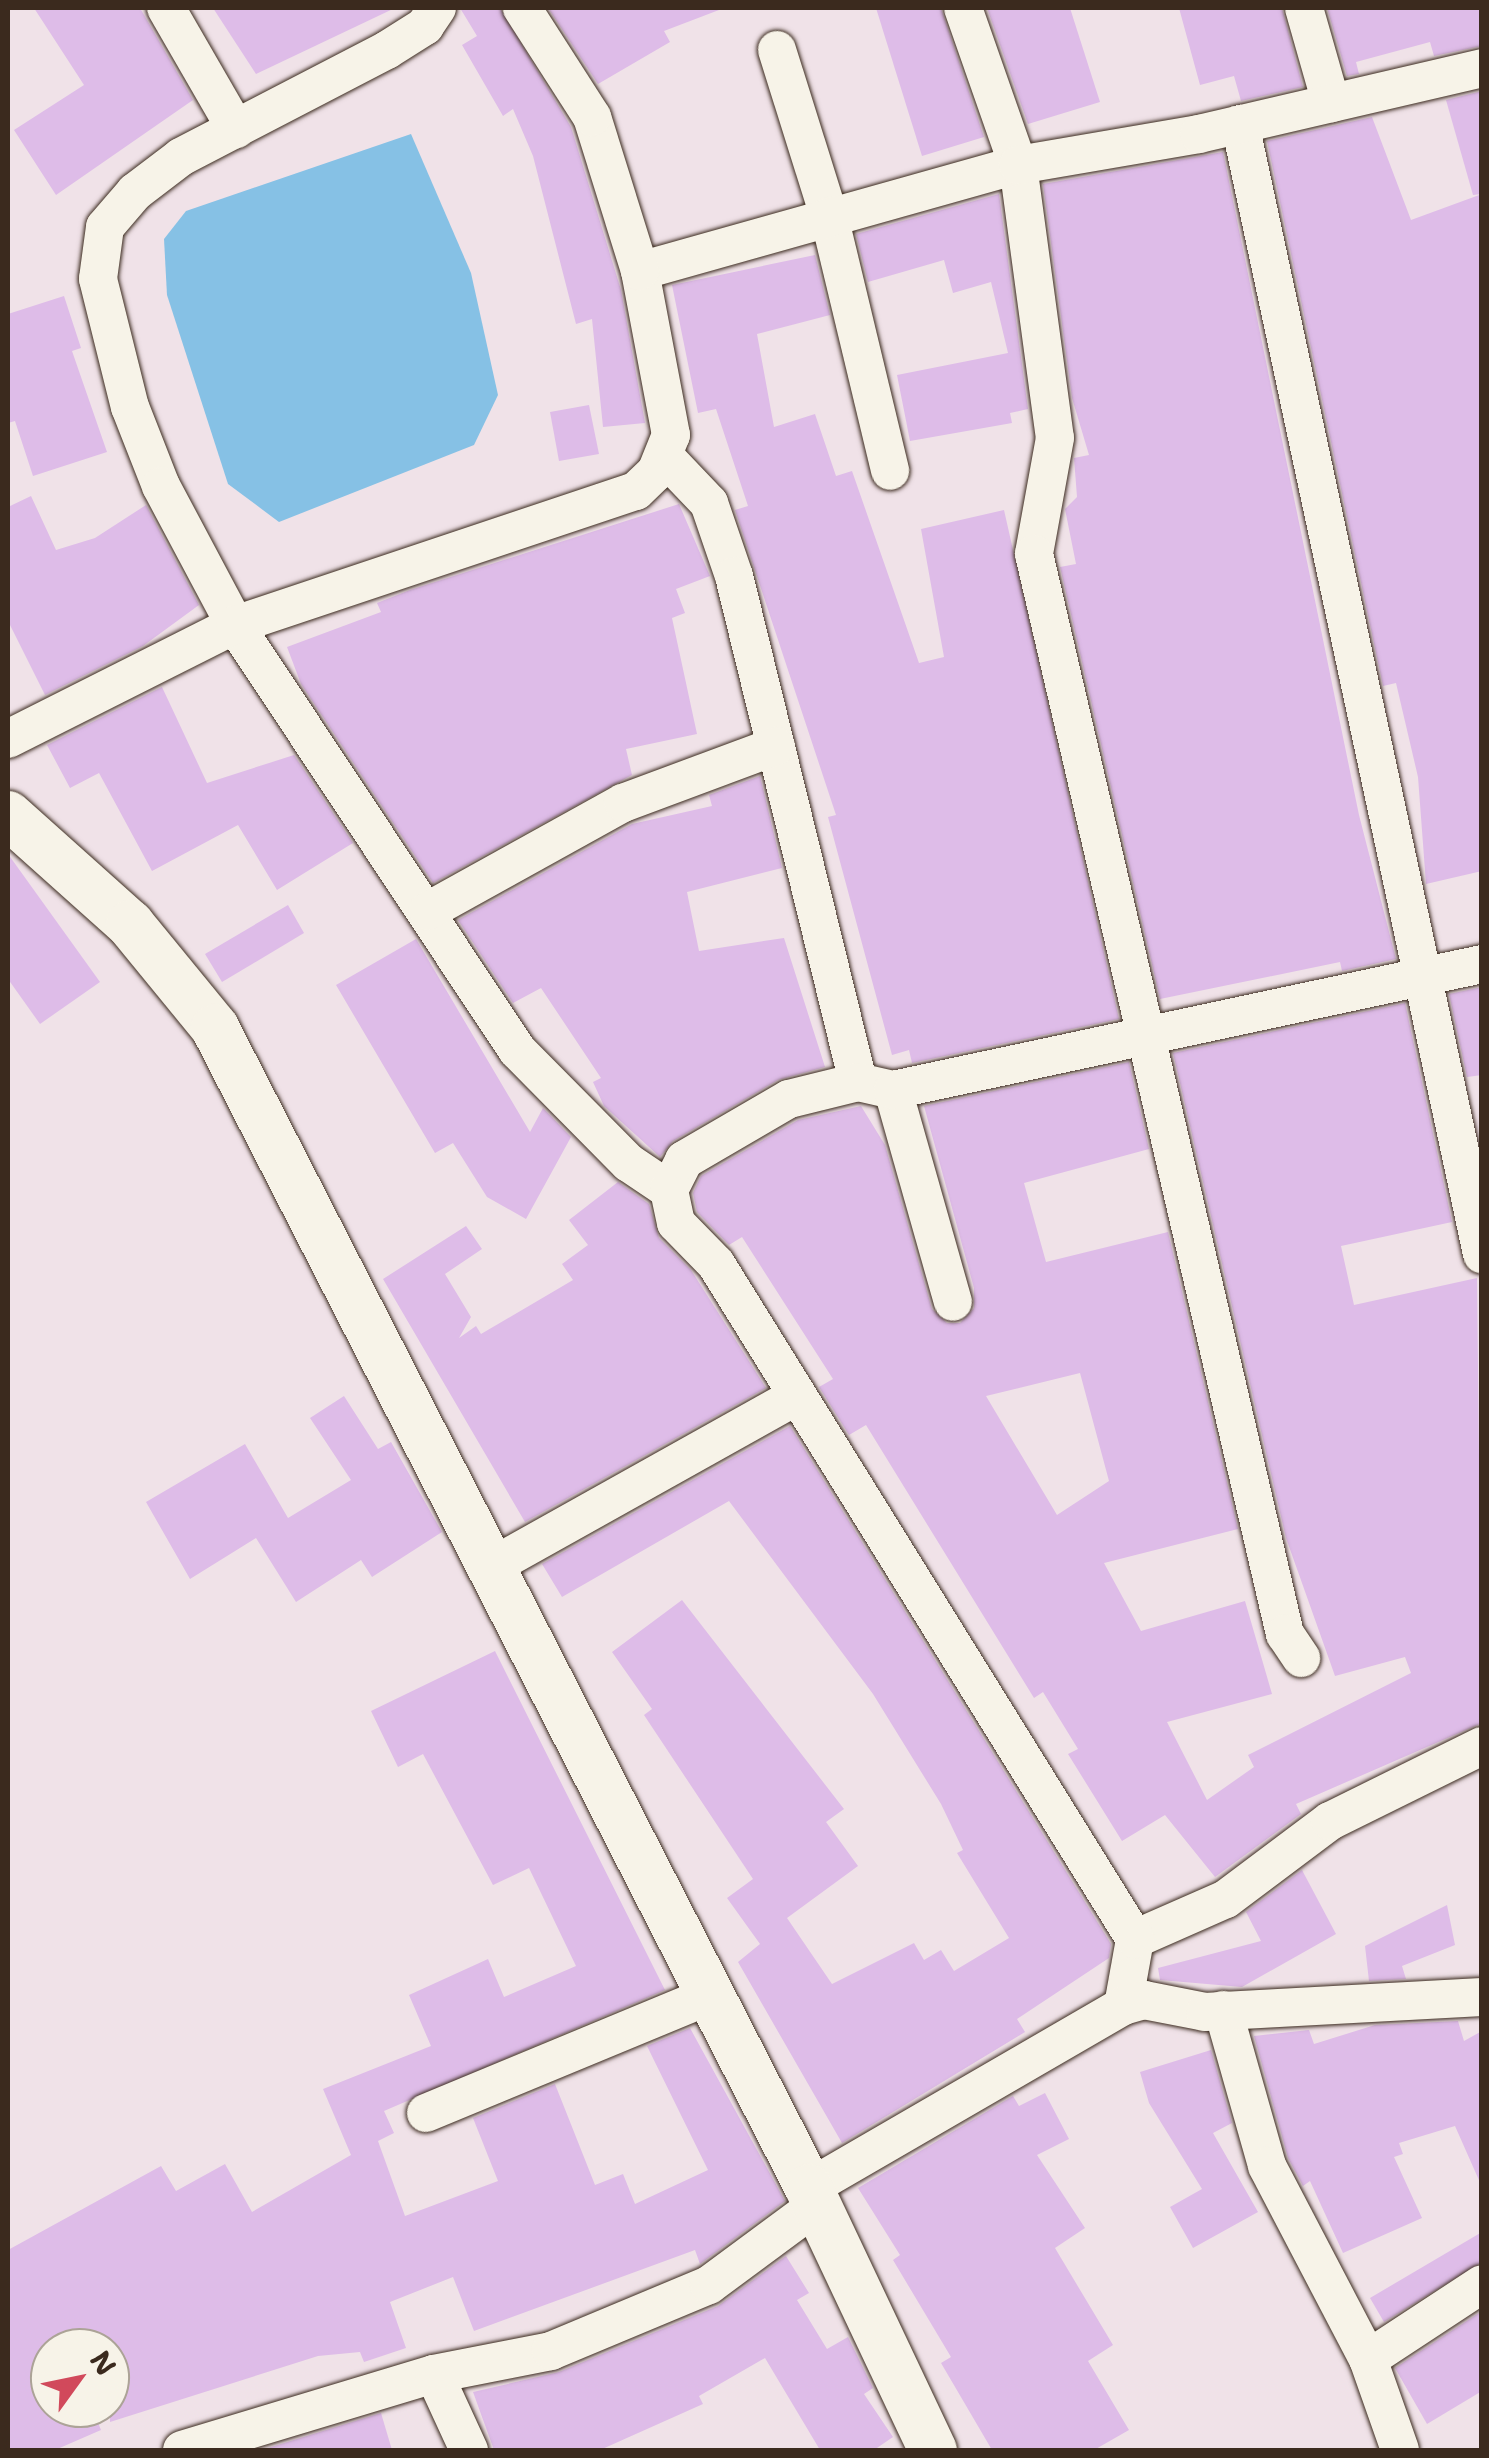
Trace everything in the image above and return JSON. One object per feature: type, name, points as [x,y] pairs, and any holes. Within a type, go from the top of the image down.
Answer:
[{"type":"street","points":[[166,8],[236,129]]},
{"type":"street","points":[[437,8],[425,26],[387,50],[236,129],[135,192],[105,227],[98,279],[130,408],[161,486],[235,625],[518,1050],[628,1163],[669,1190]]},
{"type":"street","points":[[8,739],[235,625],[636,492],[665,456],[671,435],[662,365],[640,270],[592,117],[522,8]]},
{"type":"street","points":[[962,8],[1018,165],[1055,438],[1034,554],[1286,1634],[1301,1658]]},
{"type":"street","points":[[1304,8],[1330,103]]},
{"type":"street","points":[[776,50],[830,216],[890,471]]},
{"type":"street","points":[[640,270],[1018,165],[1240,124],[1482,68]]},
{"type":"street","points":[[1240,124],[1482,1254]]},
{"type":"street","points":[[665,456],[709,503],[759,658],[776,746],[875,1086],[953,1302]]},
{"type":"street","points":[[428,911],[624,803],[776,746]]},
{"type":"street","points":[[8,815],[130,924],[214,1028],[813,2196],[932,2450]]},
{"type":"street","points":[[1123,2006],[1135,1939],[716,1264],[676,1223],[669,1190],[684,1160],[737,1124],[789,1098],[1146,1039],[1482,964]]},
{"type":"street","points":[[489,1568],[797,1396]]},
{"type":"street","points":[[1135,1939],[1226,1899],[1330,1821],[1482,1746]]},
{"type":"street","points":[[426,2113],[710,1996]]},
{"type":"street","points":[[182,2450],[434,2374],[551,2351],[709,2285],[813,2196],[1123,2006],[1144,2000],[1222,2010],[1482,1997]]},
{"type":"street","points":[[1222,2010],[1267,2166],[1368,2360],[1400,2450]]},
{"type":"street","points":[[1368,2360],[1482,2284]]},
{"type":"street","points":[[434,2374],[469,2450]]},
{"type":"water","points":[[411,134],[471,273],[498,395],[474,445],[279,522],[228,484],[167,295],[164,239],[186,211]]},
{"type":"building","points":[[34,8],[140,8],[193,100],[56,195],[14,130],[84,85]]},
{"type":"building","points":[[213,8],[395,8],[256,74]]},
{"type":"building","points":[[460,8],[500,8],[571,127],[621,290],[645,423],[603,427],[592,319],[576,324],[533,156],[513,109],[503,116],[462,45],[477,36]]},
{"type":"building","points":[[548,8],[719,10],[664,31],[670,42],[598,84]]},
{"type":"building","points":[[876,8],[941,8],[984,137],[922,156]]},
{"type":"building","points":[[987,8],[1070,8],[1100,102],[1028,124]]},
{"type":"building","points":[[1179,8],[1282,8],[1303,87],[1241,101],[1234,76],[1200,85]]},
{"type":"building","points":[[1327,8],[1482,8],[1482,46],[1434,56],[1430,42],[1356,62],[1359,74],[1347,76]]},
{"type":"building","points":[[1482,91],[1482,194],[1473,195],[1446,100]]},
{"type":"building","points":[[1372,117],[1411,220],[1482,194],[1482,871],[1426,884],[1418,777],[1396,683],[1383,686],[1267,141]]},
{"type":"building","points":[[1223,152],[1359,815],[1396,959],[1342,971],[1340,962],[1160,999],[1060,567],[1076,564],[1065,509],[1077,497],[1074,458],[1089,455],[1072,398],[1043,184]]},
{"type":"building","points":[[999,194],[1028,409],[1010,413],[1012,423],[910,441],[897,375],[1008,353],[991,282],[953,293],[944,260],[868,282],[856,234]]},
{"type":"building","points":[[815,255],[830,315],[757,334],[774,427],[815,414],[836,476],[852,471],[919,663],[944,657],[921,529],[1004,510],[1119,1019],[912,1063],[909,1050],[892,1055],[828,817],[836,815],[735,510],[748,506],[716,409],[698,413],[672,285]]},
{"type":"building","points":[[64,296],[81,348],[72,351],[107,452],[33,476],[15,421],[8,423],[8,314]]},
{"type":"building","points":[[589,405],[599,454],[559,461],[550,412]]},
{"type":"building","points":[[31,496],[56,550],[95,538],[146,505],[199,605],[143,646],[45,695],[8,621],[8,507]]},
{"type":"building","points":[[679,504],[710,576],[676,589],[685,613],[672,618],[697,734],[626,749],[632,775],[433,883],[301,684],[287,647],[381,612],[377,603],[410,590]]},
{"type":"building","points":[[162,687],[207,783],[294,755],[353,843],[277,890],[238,825],[152,871],[99,773],[70,788],[47,745]]},
{"type":"building","points":[[760,776],[782,868],[687,892],[699,951],[784,938],[825,1067],[778,1080],[673,1141],[660,1157],[604,1106],[593,1082],[601,1078],[541,988],[513,1003],[458,920],[632,824],[712,806],[709,795]]},
{"type":"building","points":[[8,854],[100,982],[40,1024],[8,979]]},
{"type":"building","points":[[288,905],[304,933],[222,982],[205,954]]},
{"type":"building","points":[[416,939],[530,1132],[543,1108],[571,1137],[526,1219],[487,1197],[453,1143],[435,1153],[336,985]]},
{"type":"building","points":[[1482,987],[1482,1075],[1467,1077],[1449,994]]},
{"type":"building","points":[[1405,1003],[1452,1222],[1341,1246],[1354,1305],[1477,1278],[1482,1723],[1296,1804],[1301,1814],[1215,1877],[1165,1815],[1122,1841],[1068,1754],[1078,1749],[1043,1692],[1034,1698],[866,1425],[849,1435],[819,1387],[833,1379],[742,1237],[729,1245],[697,1212],[693,1193],[701,1176],[798,1120],[861,1106],[885,1145],[932,1309],[947,1323],[960,1323],[974,1308],[974,1288],[924,1106],[1129,1062],[1149,1149],[1024,1183],[1046,1262],[1168,1232],[1238,1529],[1104,1563],[1141,1631],[1245,1601],[1272,1694],[1167,1722],[1207,1800],[1254,1767],[1248,1755],[1411,1673],[1405,1657],[1335,1676],[1286,1538],[1173,1053]],"holes":[[[1080,1373],[1109,1481],[1057,1515],[986,1396]]]},
{"type":"building","points":[[618,1182],[649,1204],[659,1238],[691,1270],[766,1388],[525,1522],[383,1279],[466,1226],[482,1249],[445,1274],[471,1317],[459,1338],[476,1326],[481,1334],[573,1280],[562,1264],[588,1245],[569,1220]]},
{"type":"building","points":[[344,1396],[378,1449],[391,1442],[442,1532],[372,1577],[361,1560],[296,1602],[256,1538],[190,1579],[146,1502],[245,1444],[288,1518],[351,1480],[310,1418]]},
{"type":"building","points":[[790,1426],[1111,1944],[1109,1958],[1017,2019],[1025,2032],[842,2143],[738,1962],[760,1944],[727,1898],[753,1879],[644,1715],[652,1709],[612,1652],[682,1600],[844,1809],[826,1822],[858,1866],[787,1918],[832,1984],[914,1943],[924,1960],[941,1950],[954,1971],[1009,1938],[957,1853],[963,1850],[941,1804],[873,1694],[729,1501],[562,1597],[542,1564]]},
{"type":"building","points":[[495,1651],[665,1990],[384,2111],[394,2133],[378,2141],[405,2216],[498,2181],[473,2118],[555,2084],[595,2185],[623,2174],[635,2204],[708,2170],[647,2046],[690,2028],[785,2201],[700,2264],[695,2250],[474,2331],[453,2277],[390,2302],[406,2348],[364,2362],[360,2352],[318,2356],[130,2416],[130,2328],[30,2328],[30,2428],[101,2430],[55,2450],[8,2450],[8,2250],[161,2166],[176,2191],[225,2164],[252,2212],[351,2155],[323,2089],[431,2046],[409,1995],[488,1959],[504,1997],[576,1966],[529,1868],[493,1885],[423,1754],[398,1767],[371,1711]]},
{"type":"building","points":[[1302,1870],[1336,1934],[1242,1987],[1160,1980],[1158,1968],[1261,1941],[1246,1912]]},
{"type":"building","points":[[1447,1905],[1455,1945],[1402,1966],[1406,1979],[1369,1981],[1365,1946]]},
{"type":"building","points":[[1458,2021],[1464,2041],[1482,2031],[1482,2187],[1455,2126],[1399,2143],[1403,2154],[1394,2157],[1422,2218],[1343,2253],[1310,2181],[1303,2186],[1288,2158],[1254,2036],[1309,2030],[1314,2044],[1375,2025]]},
{"type":"building","points":[[1211,2050],[1232,2123],[1213,2133],[1258,2212],[1193,2248],[1170,2207],[1202,2189],[1149,2103],[1140,2072]]},
{"type":"building","points":[[1045,2093],[1069,2139],[1037,2155],[1085,2228],[1055,2248],[1113,2345],[1088,2361],[1129,2430],[1094,2450],[992,2450],[941,2363],[951,2357],[893,2260],[900,2255],[858,2188],[1013,2096],[1019,2106]]},
{"type":"building","points":[[1482,2232],[1482,2262],[1384,2322],[1370,2298]]},
{"type":"building","points":[[786,2256],[809,2293],[797,2300],[827,2349],[848,2337],[873,2388],[864,2394],[893,2437],[874,2450],[820,2450],[765,2358],[699,2396],[703,2404],[600,2450],[494,2450],[473,2392],[559,2372],[718,2306]]},
{"type":"building","points":[[1482,2311],[1482,2391],[1427,2424],[1395,2368]]},
{"type":"building","points":[[381,2413],[392,2450],[268,2450],[268,2448]]}]
